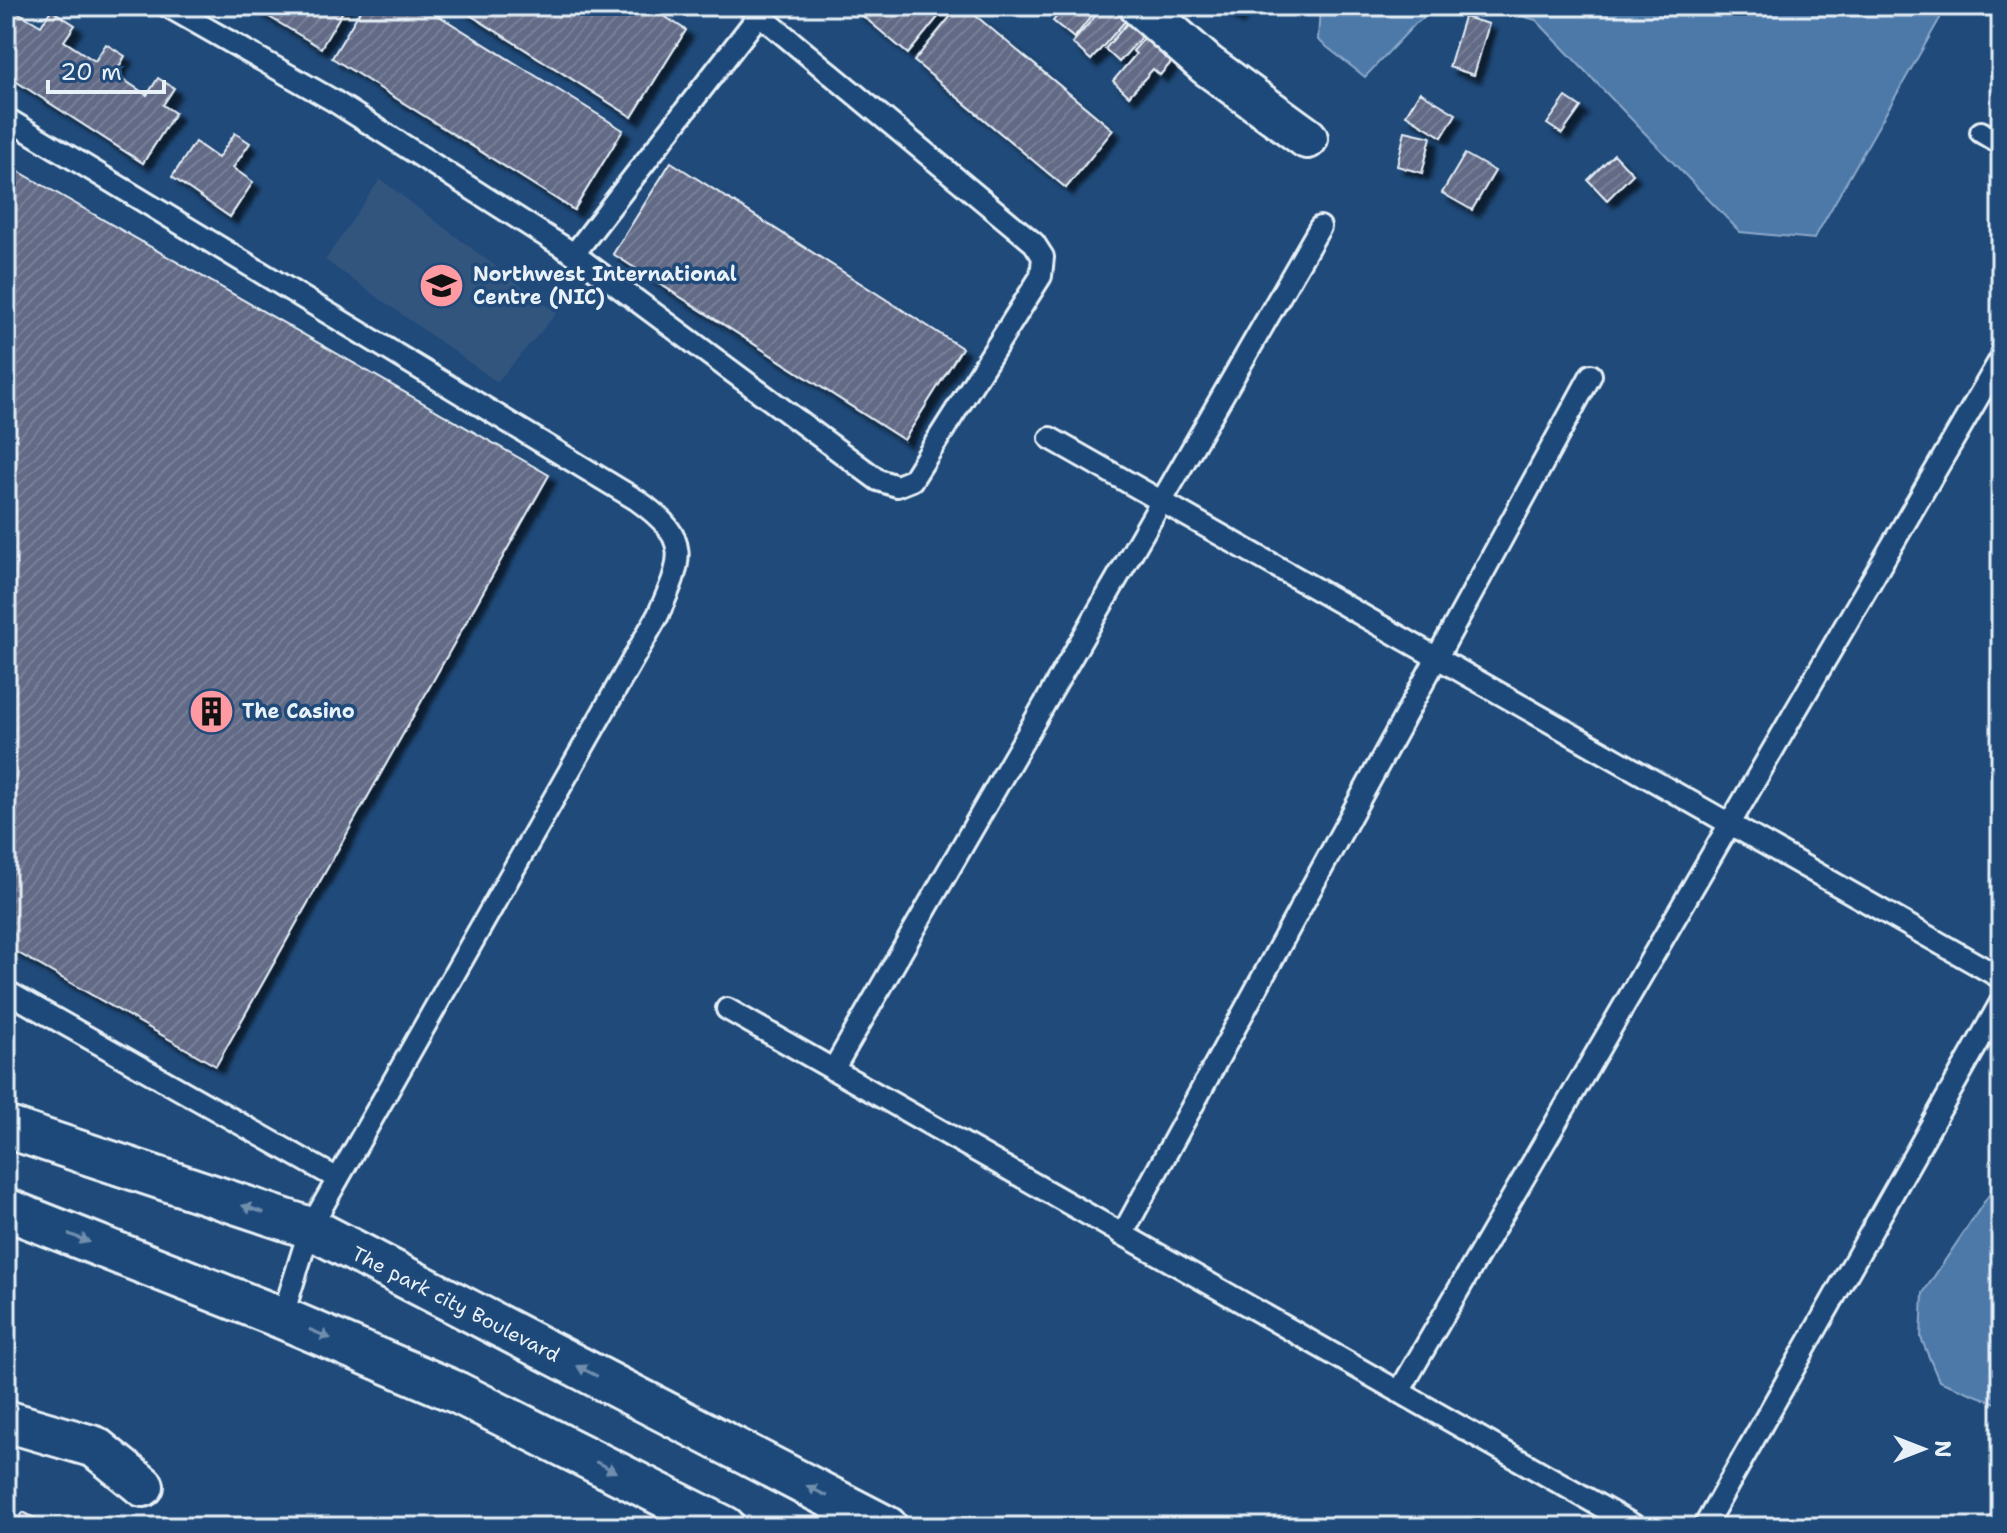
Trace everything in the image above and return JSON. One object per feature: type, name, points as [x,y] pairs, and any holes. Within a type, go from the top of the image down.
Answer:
[{"type":"street","points":[[1140,6],[1207,65],[1307,138]]},
{"type":"street","name":"The park city Boulevard","points":[[6,1127],[310,1228],[887,1527]]},
{"type":"street","points":[[6,1209],[282,1318],[458,1393],[725,1527]]},
{"type":"street","points":[[6,1421],[95,1447],[143,1486]]},
{"type":"lane","points":[[167,6],[334,101],[574,254],[878,480],[897,486],[912,480],[1041,276],[1043,257],[1034,243],[754,10],[574,254]]},
{"type":"lane","points":[[6,118],[637,500],[662,518],[677,541],[676,575],[658,615],[310,1228],[282,1318]]},
{"type":"lane","points":[[1981,132],[2001,144]]},
{"type":"lane","points":[[833,1070],[1320,227]]},
{"type":"lane","points":[[1399,1392],[2001,358]]},
{"type":"lane","points":[[1122,1235],[1591,375]]},
{"type":"lane","points":[[1050,438],[2001,978]]},
{"type":"lane","points":[[6,991],[338,1179]]},
{"type":"lane","points":[[1704,1527],[2001,1002]]},
{"type":"lane","points":[[727,1009],[1637,1527]]},
{"type":"shaded area","points":[[1320,6],[1440,6],[1415,24],[1365,77],[1318,40]]},
{"type":"shaded area","points":[[1486,6],[1947,6],[1814,239],[1740,232],[1536,20]]},
{"type":"shaded area","name":"Northwest International Centre (NIC)","points":[[380,179],[557,313],[497,382],[325,260]]},
{"type":"shaded area","points":[[2001,1177],[2001,1405],[1939,1381],[1921,1338],[1923,1293]]},
{"type":"building","points":[[6,6],[17,6],[14,10],[41,26],[51,10],[75,25],[64,41],[95,61],[106,44],[125,56],[115,74],[147,95],[158,78],[174,88],[163,105],[175,113],[143,163],[6,75]]},
{"type":"building","points":[[251,6],[346,6],[321,48]]},
{"type":"building","points":[[363,6],[423,6],[623,130],[574,210],[332,58]]},
{"type":"building","points":[[456,6],[648,6],[686,30],[632,117]]},
{"type":"building","points":[[851,6],[947,6],[908,54]]},
{"type":"building","points":[[959,6],[964,6],[1113,130],[1066,188],[914,61]]},
{"type":"building","points":[[1065,6],[1099,6],[1074,38],[1053,21]]},
{"type":"building","points":[[1104,6],[1112,6],[1127,19],[1091,60],[1072,43]]},
{"type":"building","points":[[1221,6],[1244,6],[1236,17]]},
{"type":"building","points":[[1464,17],[1489,24],[1474,75],[1449,67]]},
{"type":"building","points":[[1129,21],[1144,34],[1119,62],[1105,49]]},
{"type":"building","points":[[1148,34],[1175,58],[1160,75],[1153,69],[1129,96],[1113,81]]},
{"type":"building","points":[[1420,92],[1456,114],[1442,137],[1406,115]]},
{"type":"building","points":[[1566,97],[1581,107],[1562,134],[1547,124]]},
{"type":"building","points":[[1405,131],[1431,137],[1422,173],[1397,166]]},
{"type":"building","points":[[235,133],[250,143],[233,168],[253,182],[230,217],[172,177],[195,142],[218,158]]},
{"type":"building","points":[[1465,154],[1495,171],[1472,210],[1442,193]]},
{"type":"building","points":[[1614,154],[1633,174],[1607,200],[1588,180]]},
{"type":"building","points":[[671,162],[962,348],[904,440],[613,254]]},
{"type":"building","name":"The Casino","points":[[6,164],[549,475],[216,1066],[6,946]]},
{"type":"building","points":[[23,1512],[52,1527],[15,1527]]},
{"type":"place","name":"Northwest International Centre (NIC)","points":[[442,286]]},
{"type":"place","name":"The Casino","points":[[211,711]]}]
